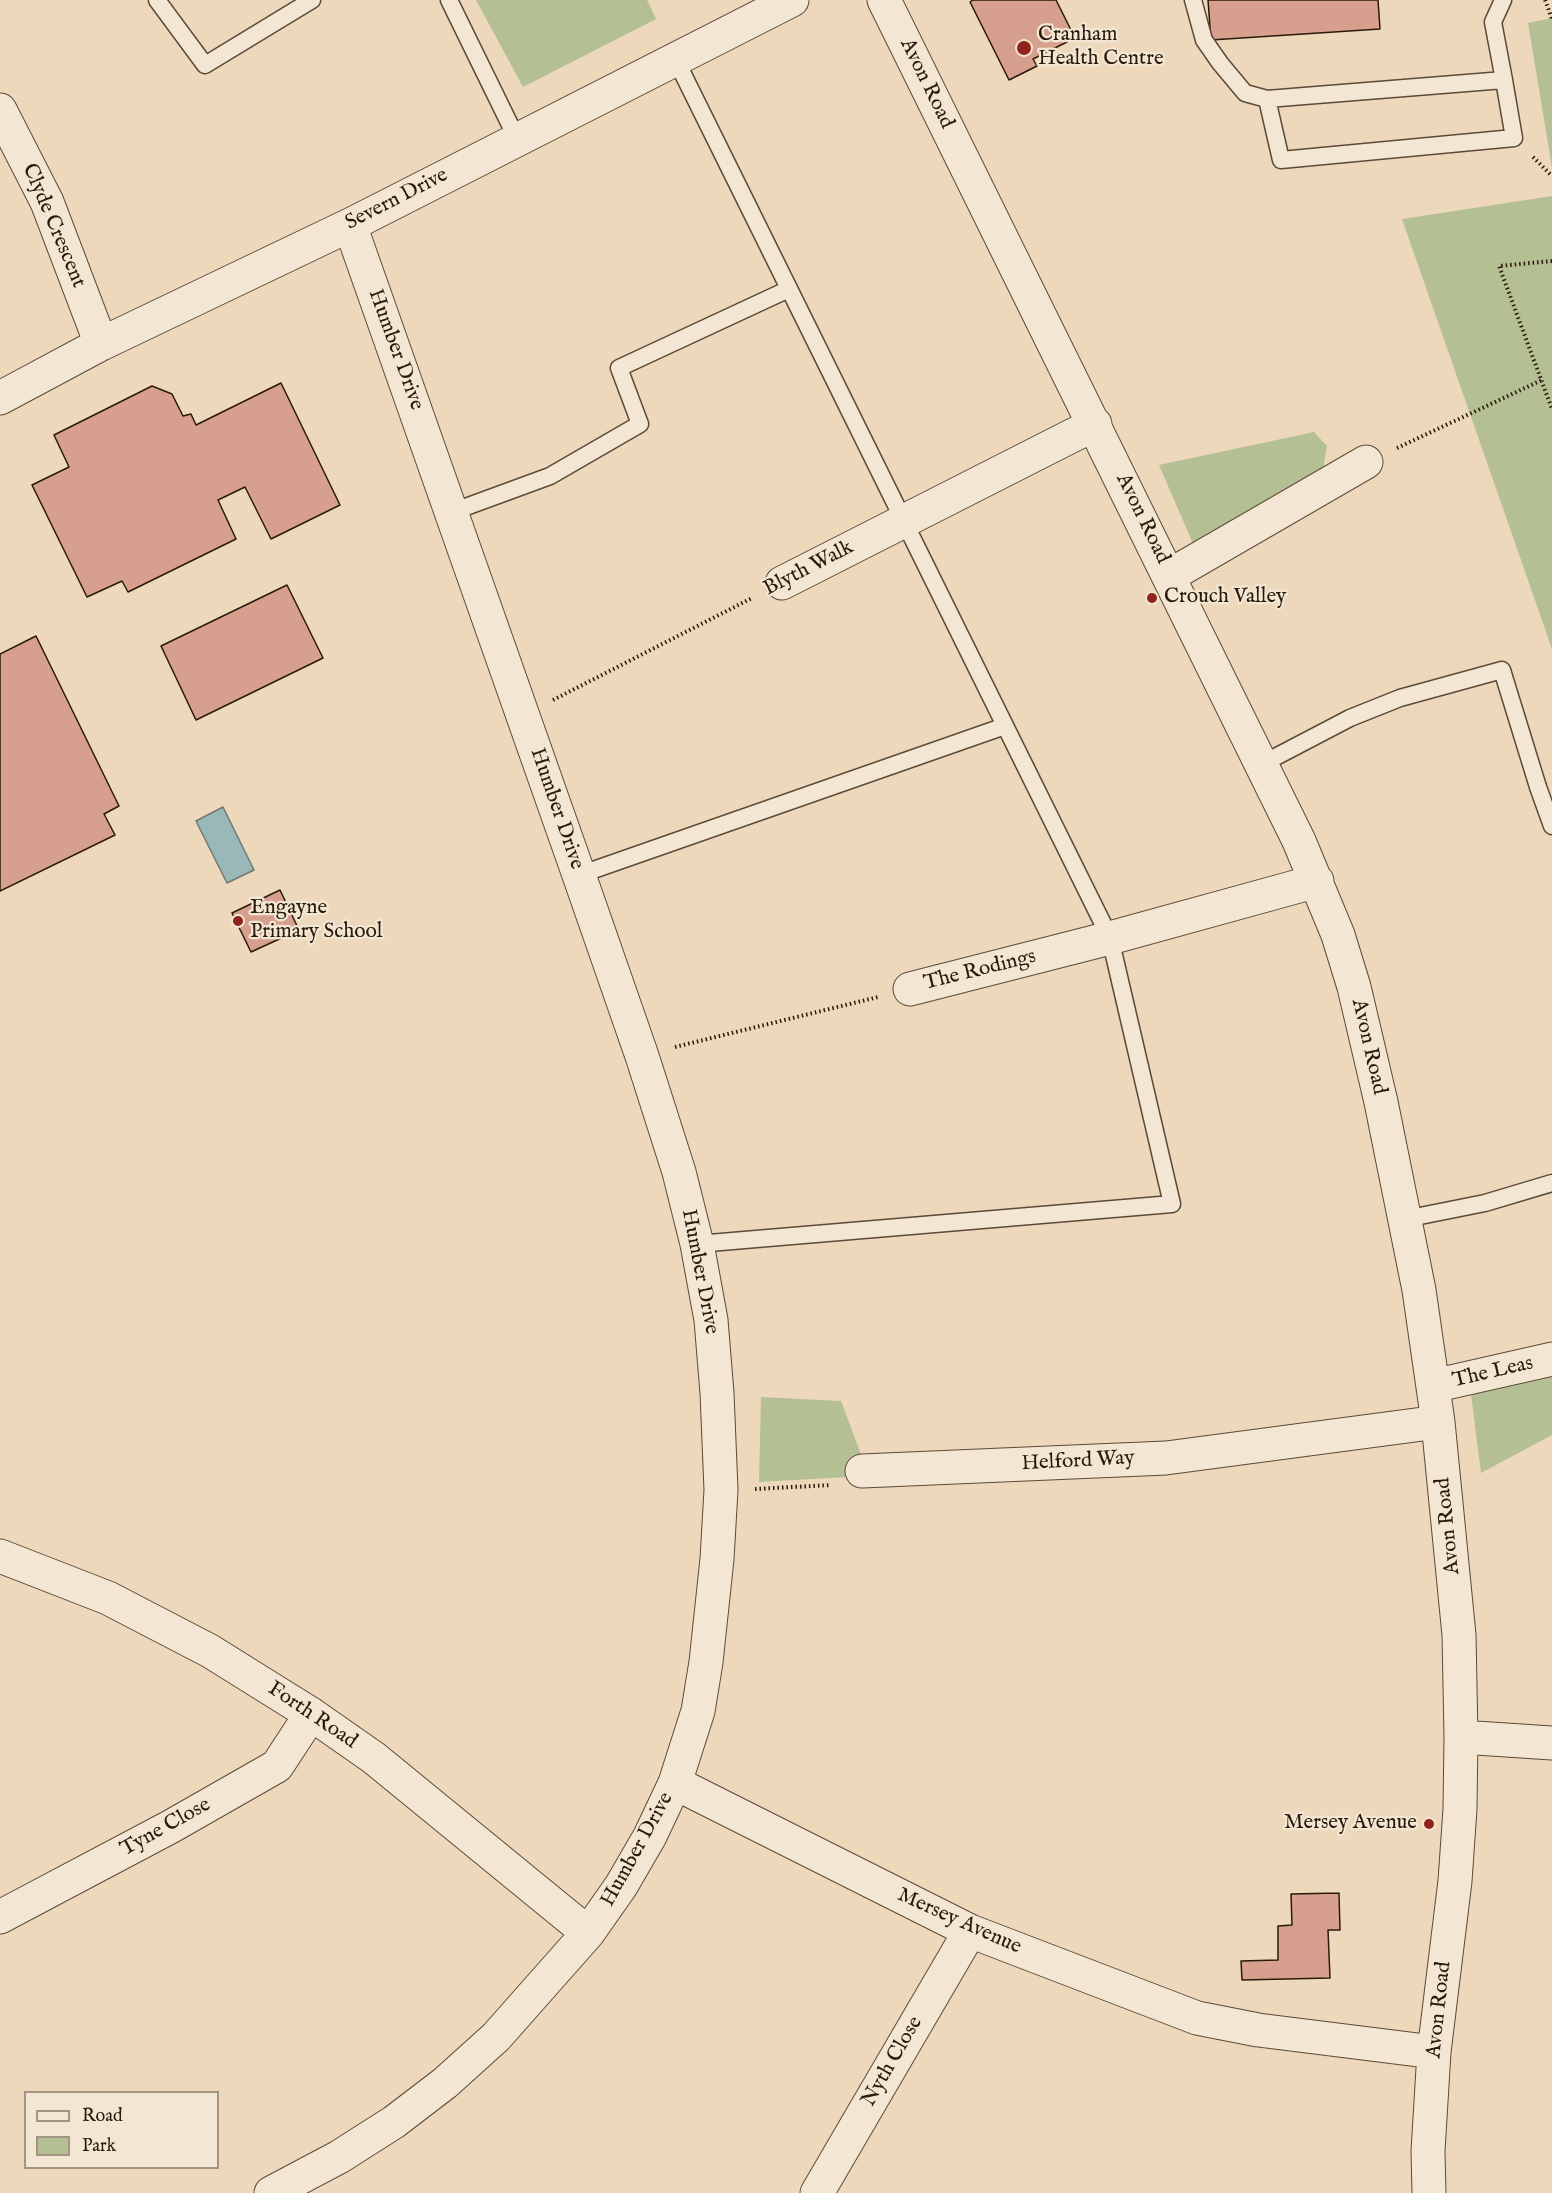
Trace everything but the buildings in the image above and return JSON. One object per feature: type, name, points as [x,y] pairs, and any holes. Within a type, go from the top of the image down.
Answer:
[{"type":"street","name":"Severn Drive","points":[[0,398],[101,344],[350,225],[792,0]]},
{"type":"street","name":"Avon Road","points":[[884,0],[1262,764],[1317,881],[1338,935],[1354,987],[1381,1102],[1419,1290],[1438,1422],[1459,1635],[1460,1809],[1455,1881],[1434,2052],[1428,2151],[1429,2193]]},
{"type":"street","name":"Clyde Crescent","points":[[0,110],[47,202],[101,344]]},
{"type":"street","name":"Humber Drive","points":[[271,2193],[339,2157],[394,2122],[445,2084],[496,2037],[588,1933],[621,1886],[650,1836],[675,1783],[698,1711],[706,1662],[717,1558],[721,1490],[711,1320],[697,1244],[679,1172],[642,1056],[350,225]]},
{"type":"street","name":"Blyth Walk","points":[[782,583],[1095,424]]},
{"type":"street","points":[[1169,576],[1366,462]]},
{"type":"street","name":"The Rodings","points":[[910,989],[1110,938],[1317,881]]},
{"type":"street","name":"The Leas","points":[[1433,1386],[1552,1359]]},
{"type":"street","name":"Helford Way","points":[[862,1471],[1166,1458],[1438,1422]]},
{"type":"street","name":"Forth Road","points":[[0,1556],[108,1598],[210,1651],[311,1714],[374,1758],[588,1933]]},
{"type":"street","name":"Tyne Close","points":[[0,1917],[160,1832],[277,1766],[311,1714]]},
{"type":"street","points":[[1461,1737],[1552,1743]]},
{"type":"street","name":"Mersey Avenue","points":[[675,1783],[970,1931],[1197,2018],[1258,2030],[1434,2052]]},
{"type":"street","name":"Nyth Close","points":[[817,2193],[970,1931]]},
{"type":"lane","points":[[157,0],[205,65],[312,0]]},
{"type":"lane","points":[[449,0],[517,139]]},
{"type":"lane","points":[[1193,0],[1204,40],[1220,63],[1245,93],[1267,99],[1504,80]]},
{"type":"lane","points":[[1267,99],[1281,160],[1514,138],[1493,22],[1503,0]]},
{"type":"lane","points":[[676,60],[1110,938],[1172,1204],[697,1244]]},
{"type":"lane","points":[[452,512],[550,476],[640,424],[619,368],[789,289]]},
{"type":"lane","points":[[1262,764],[1350,718],[1400,698],[1502,670],[1552,826]]},
{"type":"lane","points":[[579,875],[1005,726]]},
{"type":"lane","points":[[1405,1219],[1485,1203],[1552,1183]]},
{"type":"path","points":[[1545,0],[1552,19]]},
{"type":"path","points":[[1552,261],[1499,266],[1552,409]]},
{"type":"path","points":[[1366,462],[1542,381]]},
{"type":"path","name":"Blyth Walk","points":[[523,714],[782,583]]},
{"type":"path","name":"The Rodings","points":[[642,1056],[910,989]]},
{"type":"path","points":[[721,1490],[851,1484],[862,1471]]},
{"type":"green space","points":[[476,0],[647,0],[656,19],[523,87]]},
{"type":"green space","points":[[1552,18],[1552,168],[1528,23]]},
{"type":"green space","points":[[1552,196],[1552,649],[1402,219]]},
{"type":"green space","points":[[1314,432],[1327,446],[1323,469],[1194,546],[1159,465]]},
{"type":"green space","points":[[1552,1376],[1552,1435],[1481,1473],[1471,1394]]},
{"type":"green space","points":[[761,1397],[841,1401],[862,1457],[846,1463],[848,1477],[759,1482]]},
{"type":"water","points":[[223,807],[254,870],[227,883],[196,821]]},
{"type":"place","name":"Cranham Health Centre","points":[[1024,48]]},
{"type":"place","name":"Crouch Valley","points":[[1152,598]]},
{"type":"place","name":"Engayne Primary School","points":[[238,921]]},
{"type":"place","name":"Mersey Avenue","points":[[1429,1824]]}]
